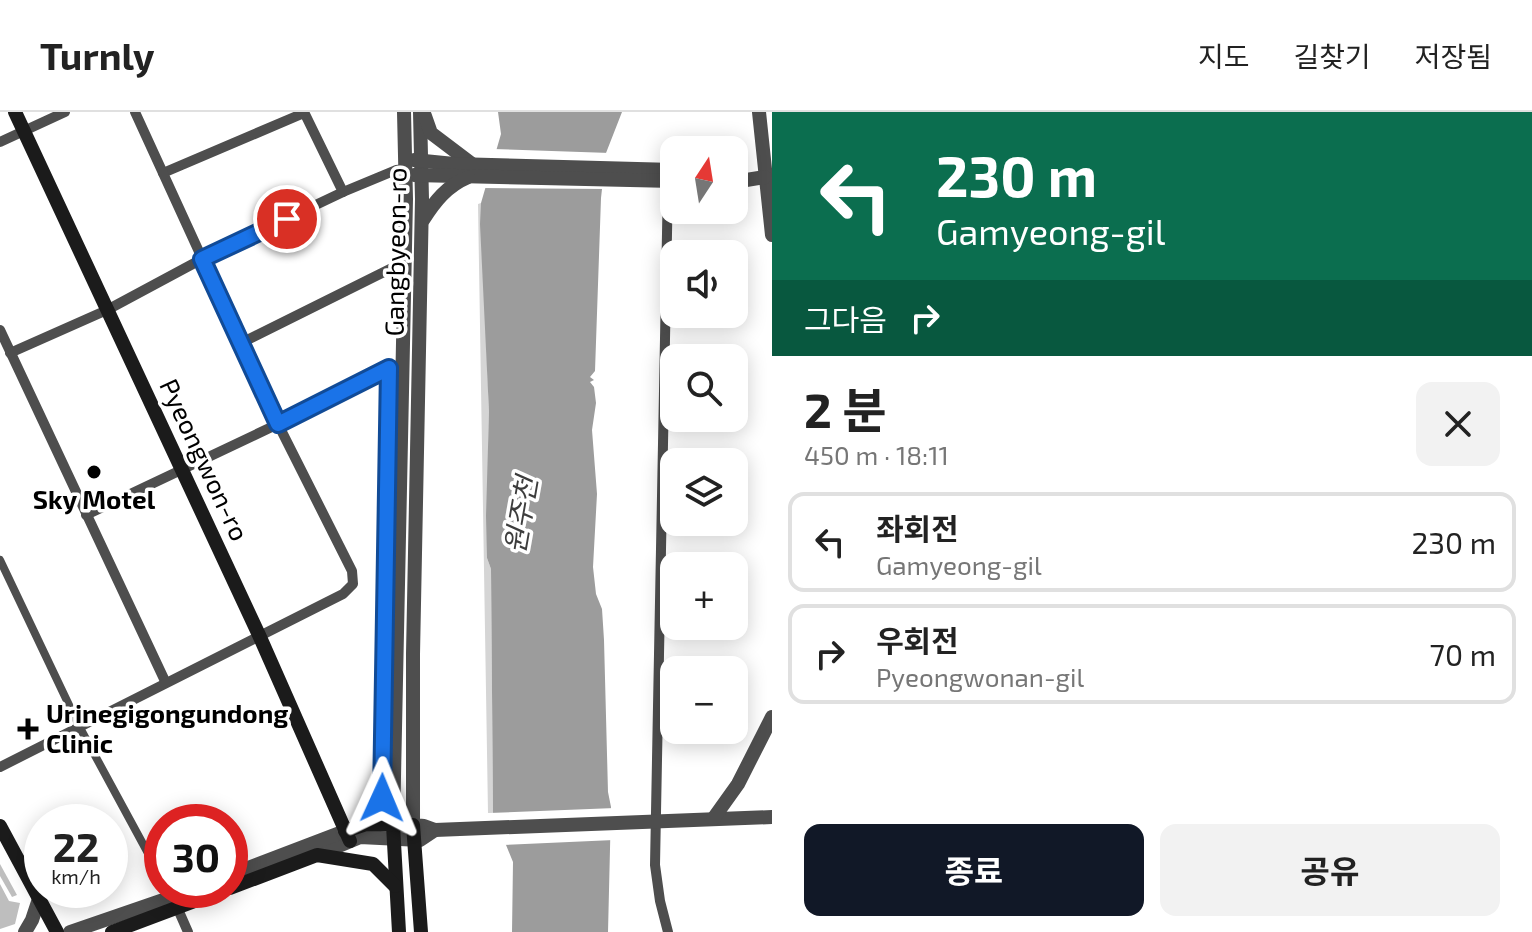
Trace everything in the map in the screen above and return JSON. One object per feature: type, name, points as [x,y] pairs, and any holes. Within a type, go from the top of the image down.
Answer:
[{"type":"main road","name":"Pyeongwon-ro","points":[[15,112],[259,635],[347,836]]},
{"type":"main road","points":[[347,836],[366,824],[393,832],[399,932]]},
{"type":"main road","points":[[0,826],[24,871]]},
{"type":"main road","points":[[413,832],[421,932]]},
{"type":"main road","points":[[248,881],[317,855],[373,864],[395,886]]},
{"type":"main road","points":[[44,908],[57,932]]},
{"type":"main road","points":[[112,932],[154,908]]},
{"type":"street","points":[[0,142],[65,112]]},
{"type":"street","points":[[0,767],[165,681],[343,594],[353,584],[352,571],[278,424],[135,112]]},
{"type":"street","points":[[163,173],[304,112],[343,192]]},
{"type":"street","points":[[422,112],[431,133],[454,168]]},
{"type":"street","name":"Gangbyeon-ro","points":[[413,832],[413,638],[422,112]]},
{"type":"street","points":[[759,112],[772,235]]},
{"type":"street","name":"Gangbyeon-ro","points":[[393,832],[406,168],[403,114]]},
{"type":"street","points":[[421,223],[454,168]]},
{"type":"street","points":[[10,353],[107,310],[202,259],[343,192],[396,170],[454,168],[660,175]]},
{"type":"street","points":[[748,175],[765,177]]},
{"type":"street","points":[[748,180],[765,177]]},
{"type":"street","points":[[668,932],[660,901],[651,821],[669,224]]},
{"type":"street","points":[[241,343],[392,268]]},
{"type":"street","points":[[0,330],[165,681]]},
{"type":"street","points":[[86,515],[389,368],[382,798],[393,832],[413,832],[420,840],[435,830],[772,817]]},
{"type":"street","points":[[0,560],[79,726],[144,846]]},
{"type":"street","points":[[713,819],[738,784],[772,717]]},
{"type":"street","points":[[317,855],[347,836]]},
{"type":"street","points":[[248,869],[347,836]]},
{"type":"street","points":[[70,932],[144,907]]},
{"type":"street","points":[[25,932],[36,908]]},
{"type":"street","points":[[177,908],[188,932]]},
{"type":"shaded area","points":[[481,203],[489,412],[487,558],[491,569],[493,813],[488,813],[478,204]]},
{"type":"water","name":"원주천","points":[[498,112],[622,112],[606,153],[601,198],[595,371],[590,377],[594,380],[590,382],[594,387],[596,403],[592,430],[597,494],[593,567],[596,594],[602,609],[611,807],[608,932],[512,932],[513,862],[493,813],[491,569],[487,558],[486,516],[489,412],[480,224],[481,203],[501,134]]},
{"type":"pier","points":[[493,149],[610,153],[606,189],[482,188]]},
{"type":"pier","points":[[615,808],[614,840],[502,845],[489,813]]},
{"type":"building","points":[[0,864],[17,895],[12,897],[0,876]]},
{"type":"building","points":[[0,884],[9,901],[20,903],[15,924],[0,929]]},
{"type":"place","name":"Sky Motel","points":[[94,472]]},
{"type":"place","name":"Urinegigongundong Clinic","points":[[28,729]]},
{"type":"route","points":[[287,219],[202,259],[278,424],[389,368],[382,798]]}]
